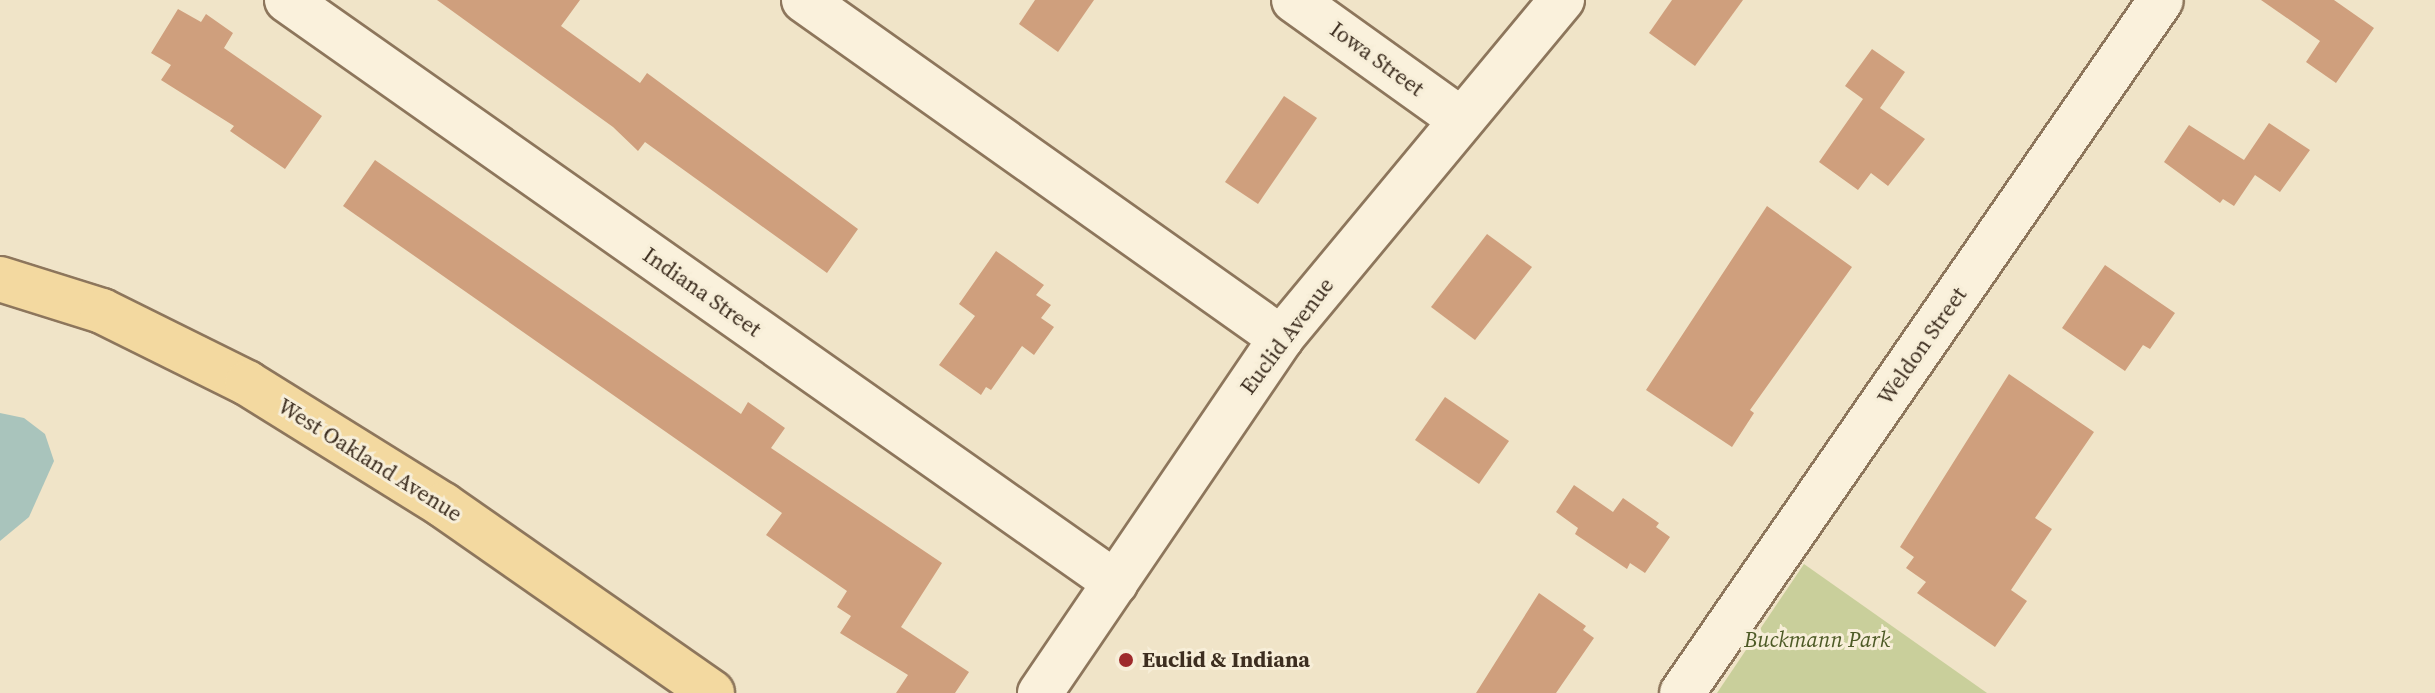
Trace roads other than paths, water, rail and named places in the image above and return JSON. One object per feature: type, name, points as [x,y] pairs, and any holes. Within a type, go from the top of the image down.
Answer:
[{"type":"main road","name":"West Oakland Avenue","points":[[0,279],[102,311],[247,383],[443,505],[712,693]]},
{"type":"street","name":"Indiana Street","points":[[287,0],[1116,583]]},
{"type":"street","points":[[804,0],[1281,338]]},
{"type":"street","name":"Iowa Street","points":[[1294,0],[1460,119]]},
{"type":"street","name":"Euclid Avenue","points":[[1040,693],[1281,338],[1562,0]]},
{"type":"street","name":"Weldon Street","points":[[1682,693],[2161,0]]},
{"type":"water","points":[[0,413],[24,418],[45,434],[54,461],[29,517],[0,541]]},
{"type":"place","name":"Euclid & Indiana","points":[[1126,660]]},
{"type":"park label","name":"Buckmann Park","points":[[1817,640]]}]
